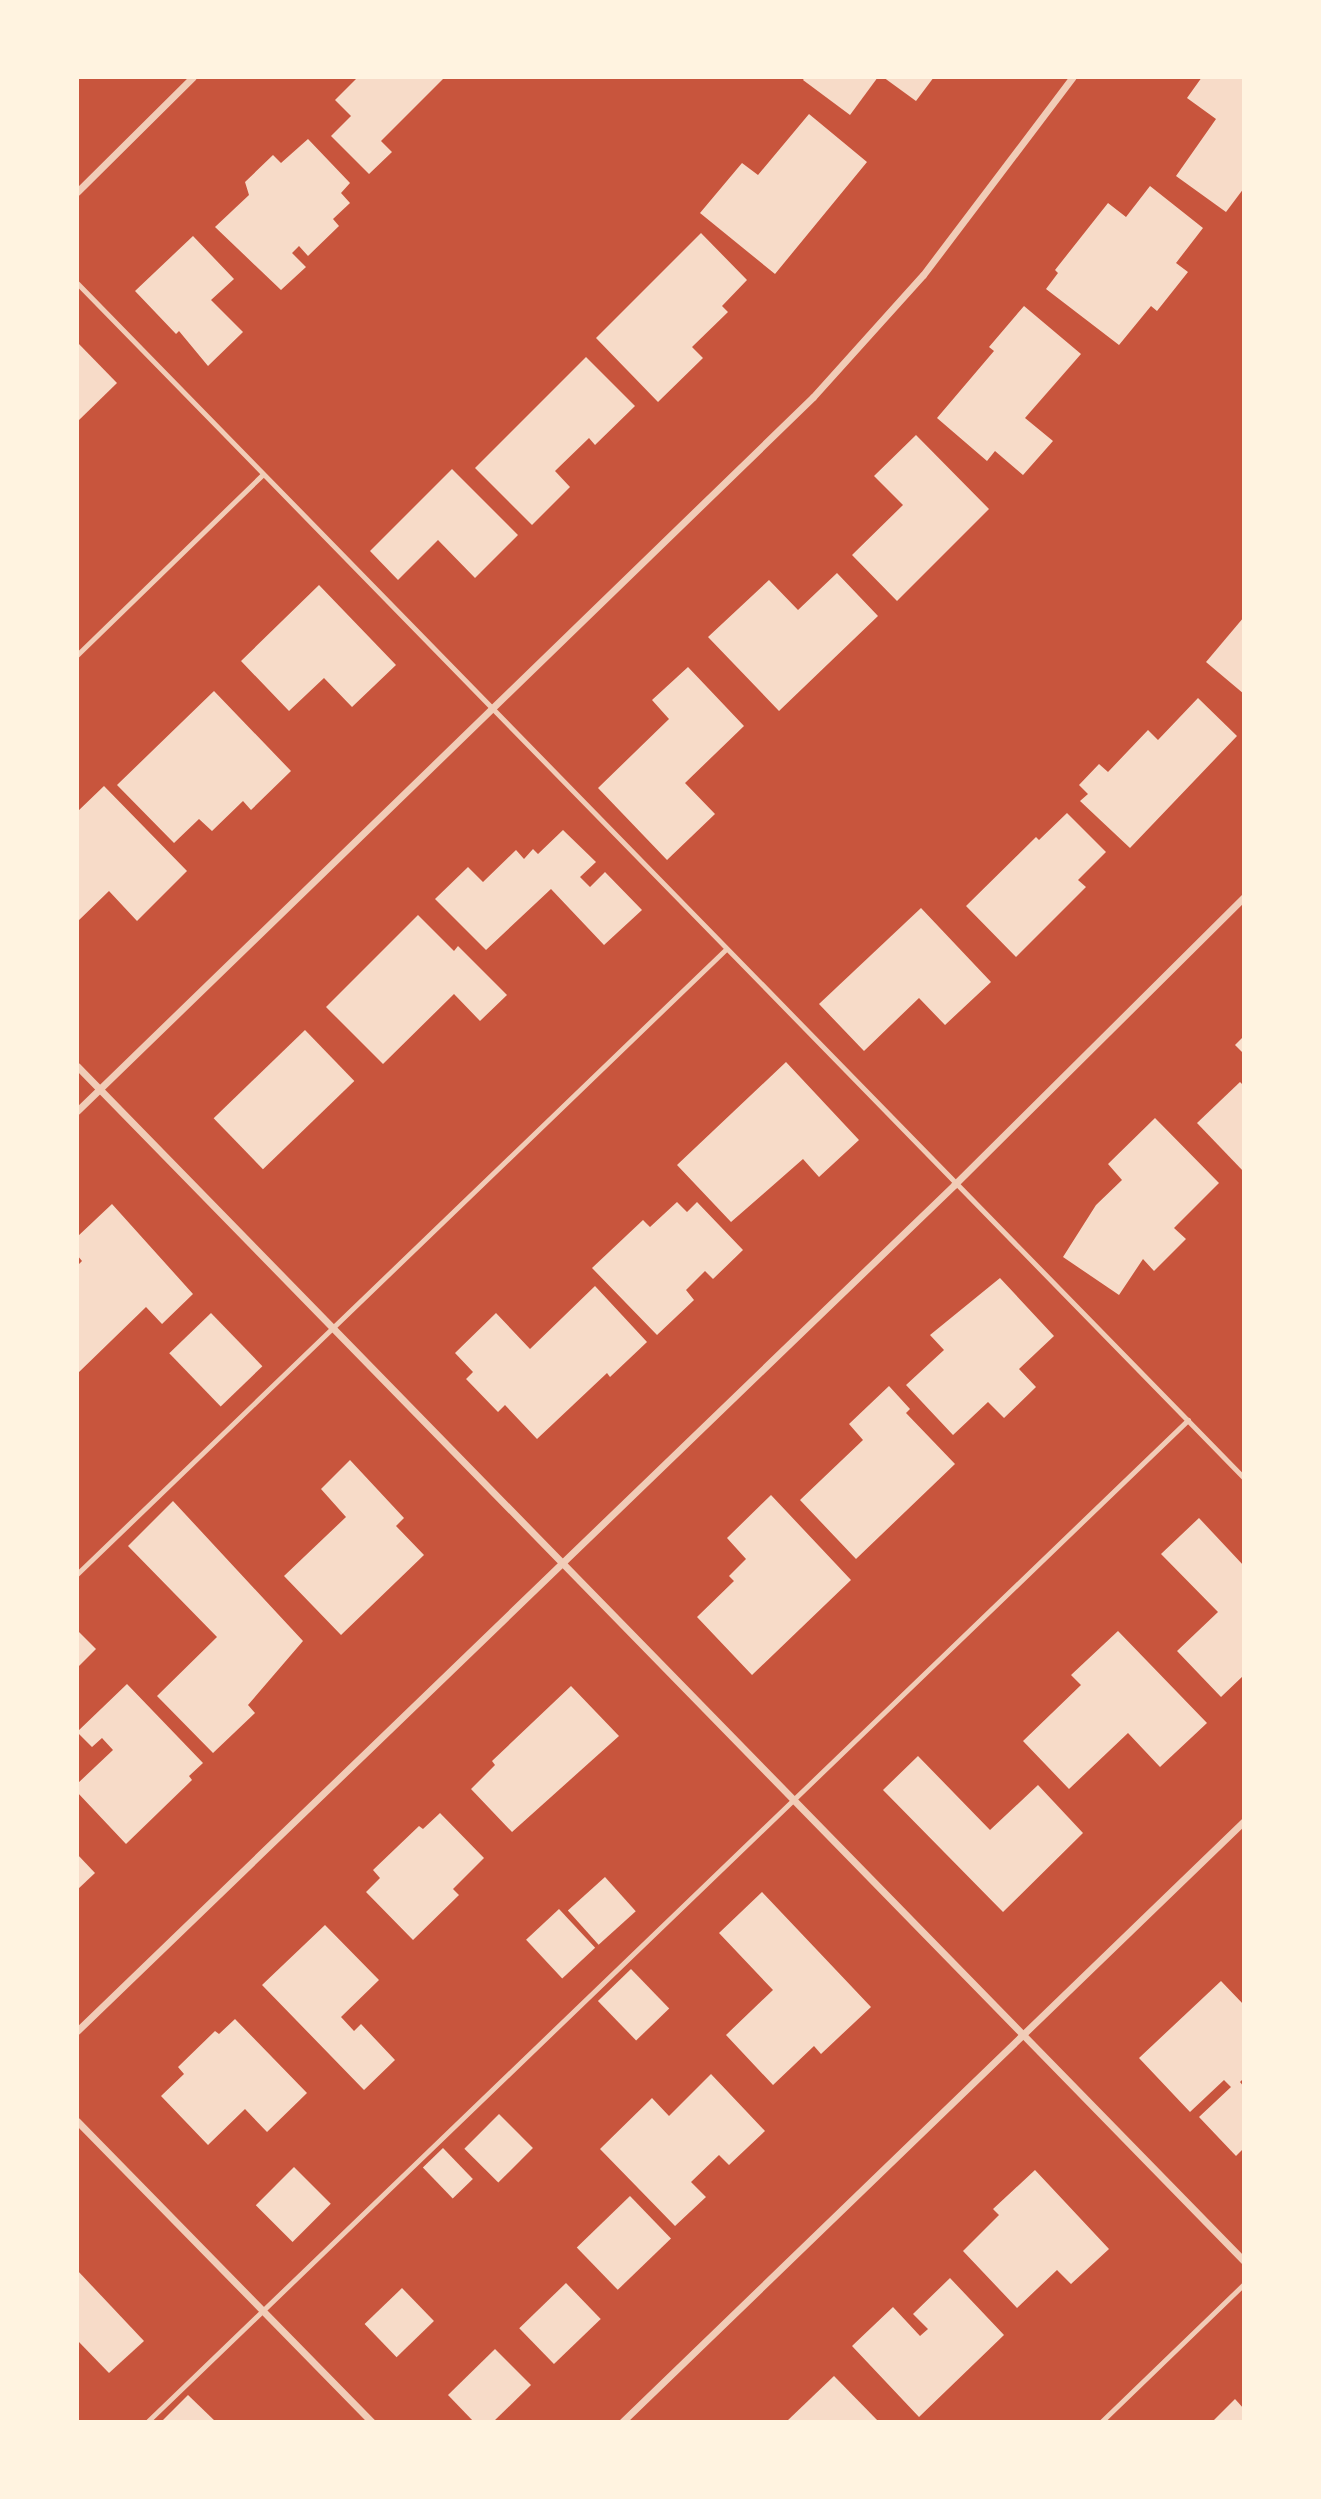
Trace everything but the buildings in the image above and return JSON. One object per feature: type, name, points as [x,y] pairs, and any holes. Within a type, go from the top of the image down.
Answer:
[{"type":"street","points":[[77,192],[193,77]]},
{"type":"street","points":[[77,1111],[813,397],[923,275],[1073,77]]},
{"type":"street","points":[[77,2031],[954,1185],[1244,897]]},
{"type":"street","points":[[77,1066],[1244,2261]]},
{"type":"street","points":[[622,2422],[1244,1821]]},
{"type":"street","points":[[77,2121],[372,2422]]},
{"type":"lane","points":[[77,283],[954,1185],[1244,1478]]},
{"type":"lane","points":[[77,655],[261,475]]},
{"type":"lane","points":[[77,1574],[725,950]]},
{"type":"lane","points":[[148,2422],[1188,1420]]},
{"type":"lane","points":[[1101,2422],[1244,2284]]}]
